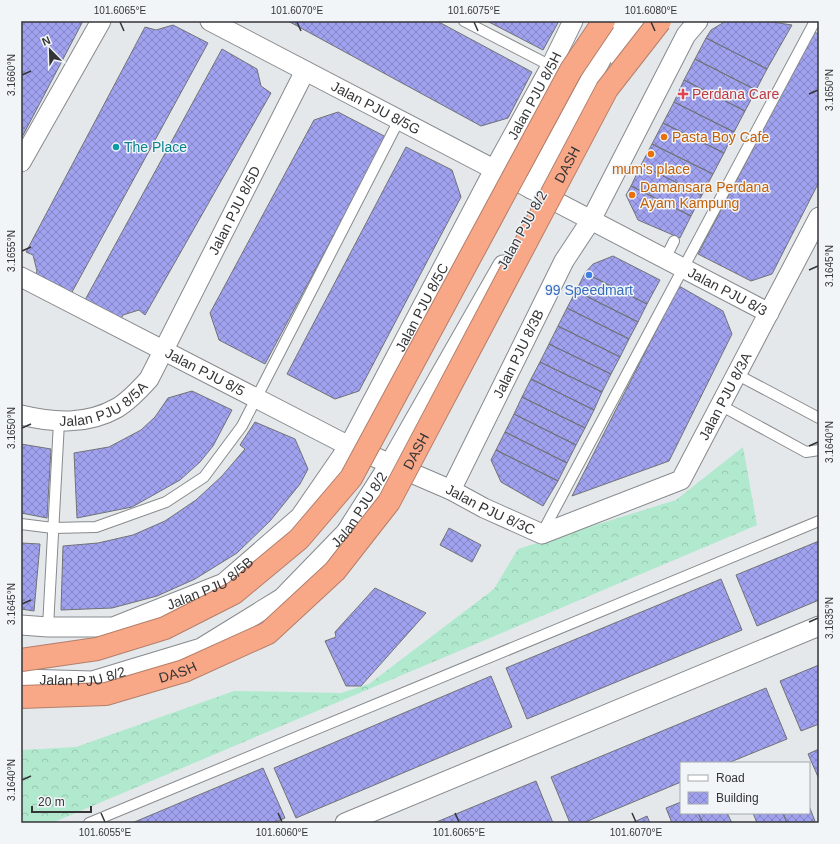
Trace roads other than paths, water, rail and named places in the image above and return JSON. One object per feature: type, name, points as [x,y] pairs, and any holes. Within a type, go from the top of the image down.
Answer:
[{"type":"highway","points":[[21,660],[97,649],[165,628],[234,593],[299,540],[351,478],[571,70],[604,21]]},
{"type":"highway","name":"DASH","points":[[21,697],[106,694],[184,671],[268,633],[335,571],[389,502],[607,89],[660,21]]},
{"type":"street","points":[[21,162],[101,21]]},
{"type":"street","name":"Jalan PJU 8/5G","points":[[210,21],[239,28],[305,71],[536,192]]},
{"type":"street","name":"Jalan PJU 8/5H","points":[[494,170],[551,66],[573,21]]},
{"type":"street","name":"Jalan PJU 8/2","points":[[21,679],[92,681],[201,648],[282,598],[346,532],[390,464],[536,192],[622,21]]},
{"type":"street","name":"Jalan PJU 8/2","points":[[536,192],[643,21]]},
{"type":"street","points":[[591,220],[686,35],[698,21]]},
{"type":"street","name":"Jalan PJU 8/5D","points":[[164,351],[305,71]]},
{"type":"street","name":"Jalan PJU 8/5C","points":[[349,446],[494,170]]},
{"type":"street","name":"Jalan PJU 8/3","points":[[536,192],[769,313],[819,217]]},
{"type":"street","name":"Jalan PJU 8/3B","points":[[451,490],[564,261],[591,220]]},
{"type":"street","name":"Jalan PJU 8/5","points":[[21,277],[349,446],[390,464]]},
{"type":"street","name":"Jalan PJU 8/3A","points":[[681,480],[769,313]]},
{"type":"street","name":"Jalan PJU 8/5A","points":[[21,415],[59,422],[75,422],[96,418],[118,408],[149,379],[164,351]]},
{"type":"street","name":"Jalan PJU 8/5B","points":[[21,625],[48,627],[113,627],[224,583],[300,517],[349,446]]},
{"type":"street","name":"Jalan PJU 8/3C","points":[[390,464],[451,490],[484,508],[542,534],[681,480]]},
{"type":"street","points":[[345,823],[819,626]]},
{"type":"lane","points":[[464,21],[551,66]]},
{"type":"lane","points":[[542,534],[682,268],[815,21]]},
{"type":"lane","points":[[21,524],[53,528],[96,526],[166,502],[204,477],[242,426],[399,120]]},
{"type":"lane","points":[[665,259],[674,240]]},
{"type":"lane","points":[[736,374],[819,418]]},
{"type":"lane","points":[[720,405],[806,452],[819,450]]},
{"type":"lane","points":[[48,627],[59,422]]},
{"type":"lane","points":[[90,823],[819,521]]},
{"type":"place","name":"Perdana Care","points":[[683,94]]},
{"type":"place","name":"Pasta Boy Cafe","points":[[664,137]]},
{"type":"place","name":"The Place","points":[[116,147]]},
{"type":"place","name":"mum's place","points":[[651,154]]},
{"type":"place","name":"Damansara Perdana Ayam Kampung","points":[[632,195]]},
{"type":"place","name":"99 Speedmart","points":[[589,275]]}]
